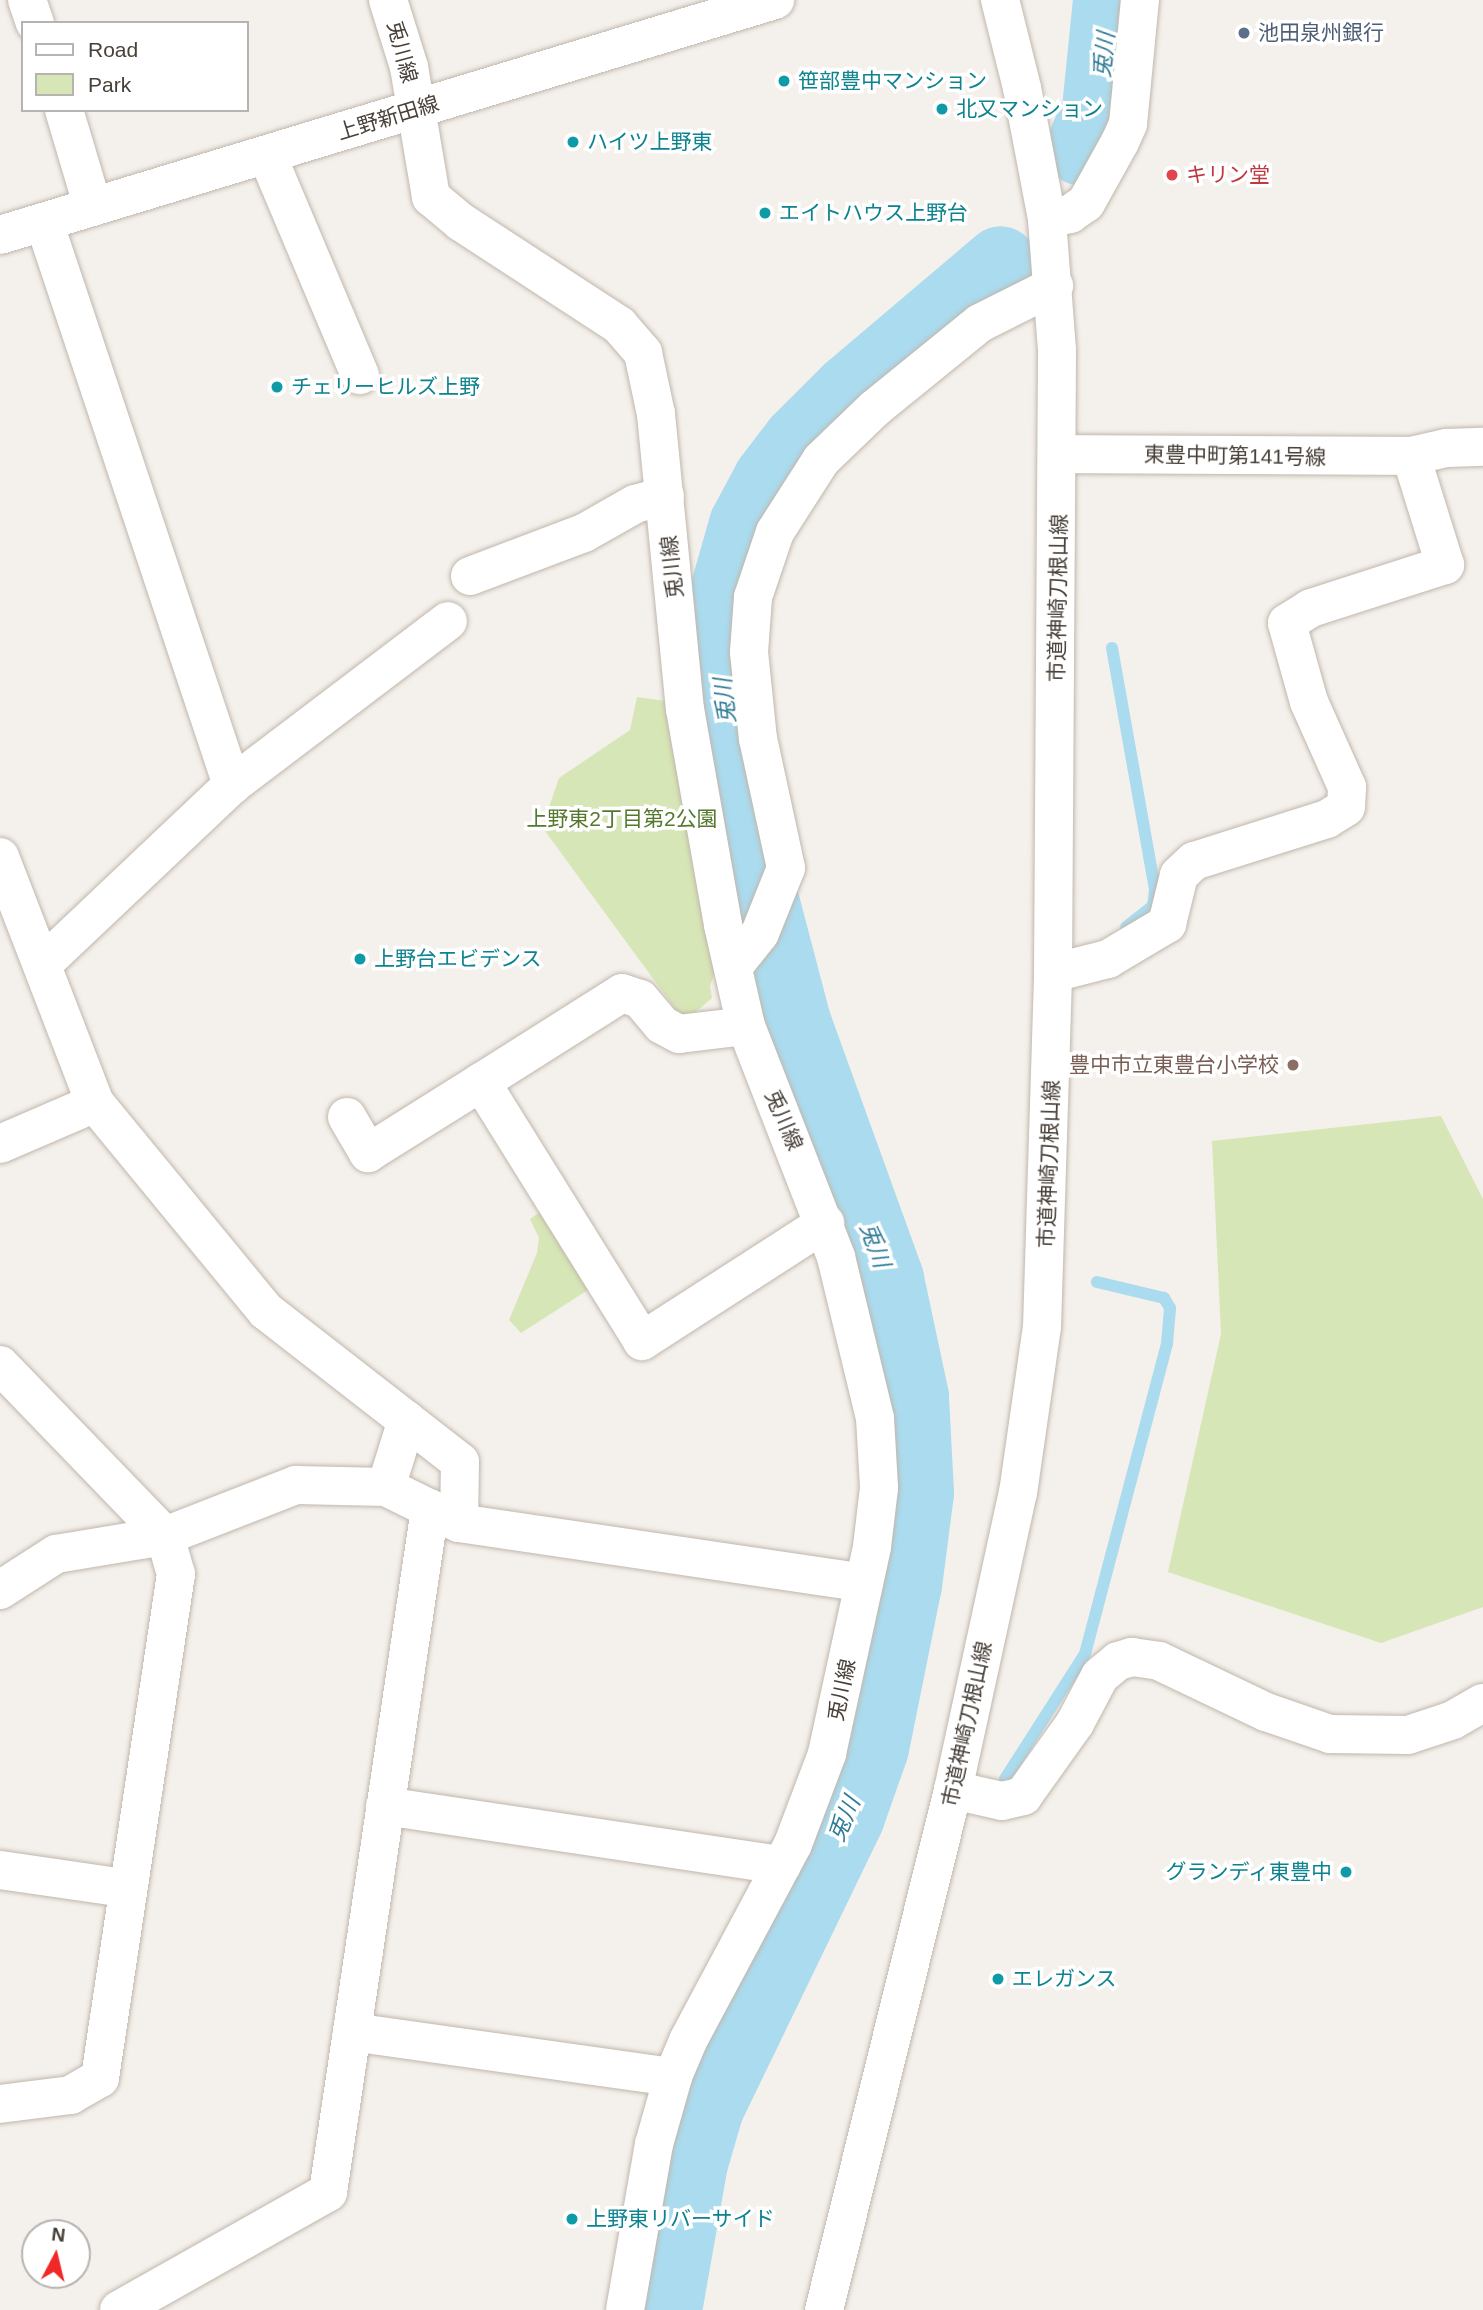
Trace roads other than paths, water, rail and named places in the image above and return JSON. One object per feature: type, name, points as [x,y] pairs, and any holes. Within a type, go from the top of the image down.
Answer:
[{"type":"street","points":[[27,0],[34,21]]},
{"type":"street","name":"兎川線","points":[[388,0],[409,67],[427,183],[437,203],[619,325],[640,345],[653,388],[685,709],[733,967],[747,1026],[825,1223],[875,1418],[879,1488],[864,1583],[827,1754],[782,1865],[688,2040],[673,2077],[654,2144],[625,2310]]},
{"type":"street","name":"上野新田線","points":[[0,235],[416,110],[676,15],[775,0]]},
{"type":"street","name":"市道神崎刀根山線","points":[[824,2310],[953,1790],[1018,1493],[1034,1392],[1048,1226],[1060,454],[1054,286],[1047,219],[1000,0]]},
{"type":"street","points":[[1047,219],[1070,214],[1086,202],[1128,124],[1140,0]]},
{"type":"street","points":[[65,112],[93,207]]},
{"type":"street","points":[[267,155],[360,375]]},
{"type":"street","points":[[44,222],[232,785]]},
{"type":"street","points":[[733,967],[760,933],[785,878],[786,858],[754,715],[749,652],[754,597],[775,532],[810,475],[860,421],[980,323],[1054,286]]},
{"type":"street","name":"東豊中町第141号線","points":[[1060,454],[1411,456],[1447,448],[1483,447]]},
{"type":"street","points":[[1053,973],[1108,959],[1167,924],[1179,875],[1194,861],[1327,820],[1346,807],[1347,787],[1309,702],[1287,623],[1311,608],[1445,565],[1411,456]]},
{"type":"street","points":[[470,576],[584,533],[635,504],[665,496]]},
{"type":"street","points":[[44,962],[232,785],[448,621]]},
{"type":"street","points":[[0,857],[44,962],[95,1103],[266,1311],[460,1462],[444,1516],[385,1806],[328,2192],[119,2310]]},
{"type":"street","points":[[347,1117],[368,1153],[622,993],[639,999],[662,1024],[679,1034],[747,1026]]},
{"type":"street","points":[[481,1082],[642,1341],[825,1223]]},
{"type":"street","points":[[0,1144],[95,1103]]},
{"type":"street","points":[[0,1365],[165,1536],[176,1574],[125,1888],[100,2078],[71,2095],[0,2104]]},
{"type":"street","points":[[387,1487],[407,1420]]},
{"type":"street","points":[[0,1590],[56,1553],[165,1536],[296,1485],[387,1487],[444,1516],[864,1583]]},
{"type":"street","points":[[953,1790],[1002,1801],[1023,1796],[1075,1723],[1100,1675],[1118,1661],[1132,1657],[1159,1661],[1266,1712],[1330,1734],[1408,1735],[1442,1724],[1483,1703]]},
{"type":"street","points":[[385,1806],[782,1865]]},
{"type":"street","points":[[0,1870],[125,1888]]},
{"type":"street","points":[[352,2032],[673,2077]]},
{"type":"waterway","name":"兎川","points":[[1082,149],[1099,109],[1110,0]]},
{"type":"waterway","name":"兎川","points":[[665,2310],[691,2163],[707,2108],[848,1816],[872,1748],[905,1585],[917,1493],[912,1397],[887,1279],[794,1022],[749,851],[721,692],[724,602],[746,525],[770,480],[799,442],[849,392],[1001,263]]},
{"type":"waterway","points":[[1112,648],[1155,890],[1153,906],[1126,927]]},
{"type":"waterway","points":[[1005,1779],[1085,1654],[1167,1343],[1170,1308],[1164,1298],[1097,1282]]},
{"type":"place","name":"池田泉州銀行","points":[[1244,33]]},
{"type":"place","name":"笹部豊中マンション","points":[[784,81]]},
{"type":"place","name":"北又マンション","points":[[942,109]]},
{"type":"place","name":"ハイツ上野東","points":[[573,142]]},
{"type":"place","name":"キリン堂","points":[[1172,175]]},
{"type":"place","name":"エイトハウス上野台","points":[[765,213]]},
{"type":"place","name":"チェリーヒルズ上野","points":[[277,387]]},
{"type":"place","name":"上野台エビデンス","points":[[360,959]]},
{"type":"place","name":"豊中市立東豊台小学校","points":[[1293,1065]]},
{"type":"place","name":"グランディ東豊中","points":[[1346,1872]]},
{"type":"place","name":"エレガンス","points":[[998,1979]]},
{"type":"place","name":"上野東リバーサイド","points":[[572,2219]]},
{"type":"park label","name":"上野東2丁目第2公園","points":[[622,819]]}]
